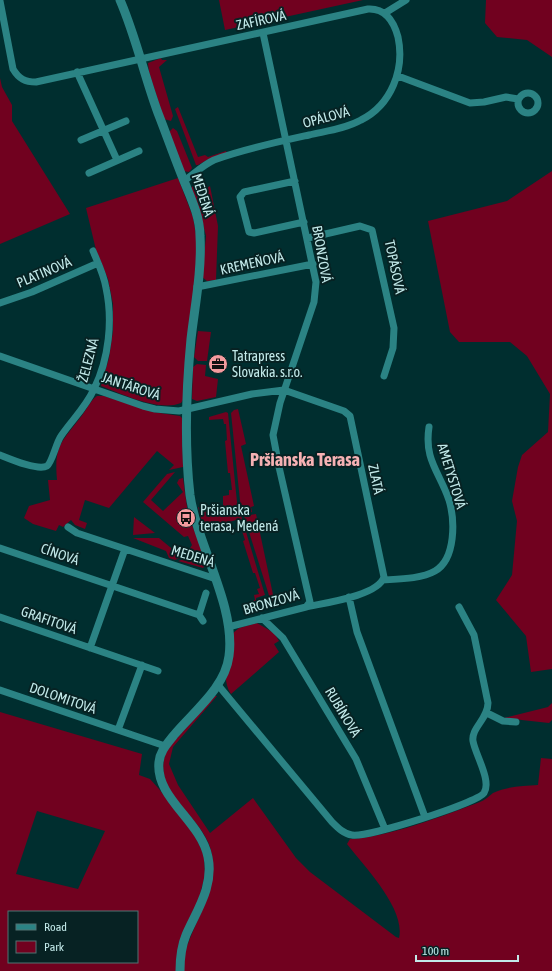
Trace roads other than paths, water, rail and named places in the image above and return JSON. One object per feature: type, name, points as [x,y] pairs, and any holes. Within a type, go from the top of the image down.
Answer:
[{"type":"street","name":"ZAFÍROVÁ","points":[[0,0],[13,69],[17,76],[29,82],[36,82],[368,9],[379,10],[385,13]]},
{"type":"street","name":"MEDENÁ","points":[[120,0],[132,29],[154,101],[195,210],[200,231],[201,258],[191,340],[187,410],[187,451],[191,499],[216,579]]},
{"type":"street","points":[[385,13],[406,0]]},
{"type":"street","name":"OPÁLOVÁ","points":[[286,140],[348,126],[363,120],[382,104],[391,91],[398,76],[400,63],[399,41],[392,22],[385,13]]},
{"type":"street","name":"BRONZOVÁ","points":[[228,627],[306,607],[310,599],[274,441],[275,424],[284,390],[314,302],[316,282],[308,238],[263,33]]},
{"type":"street","points":[[77,72],[117,160]]},
{"type":"street","points":[[398,76],[470,103],[484,102],[506,97],[518,100]]},
{"type":"street","points":[[81,140],[126,121]]},
{"type":"street","points":[[184,181],[213,161],[286,140]]},
{"type":"street","points":[[89,173],[139,151]]},
{"type":"street","name":"KREMEŇOVÁ","points":[[295,182],[244,192],[240,198],[249,232],[254,233],[304,222]]},
{"type":"street","name":"TOPÁSOVÁ","points":[[308,238],[360,226],[372,230],[394,328],[393,348],[384,376]]},
{"type":"street","name":"ŽELEZNÁ","points":[[0,455],[36,467],[48,465],[58,440],[81,411],[95,388],[106,352],[109,327],[106,287],[93,251]]},
{"type":"street","name":"PLATINOVÁ","points":[[0,303],[32,292],[98,263]]},
{"type":"street","name":"KREMEŇOVÁ","points":[[197,287],[313,264]]},
{"type":"street","name":"JANTÁROVÁ","points":[[0,356],[155,409],[179,411],[187,410]]},
{"type":"street","points":[[187,410],[252,394],[284,390]]},
{"type":"street","name":"ZLATÁ","points":[[284,390],[347,413],[351,421],[383,573],[383,580]]},
{"type":"street","name":"AMETYSTOVÁ","points":[[383,580],[420,576],[434,572],[442,564],[449,550],[452,532],[451,508],[429,454],[429,427]]},
{"type":"street","name":"MEDENÁ","points":[[68,527],[77,532],[125,549],[216,579]]},
{"type":"street","name":"CÍNOVÁ","points":[[0,548],[112,585],[201,618],[206,593]]},
{"type":"street","points":[[112,585],[125,549]]},
{"type":"street","points":[[180,971],[181,955],[185,937],[205,892],[209,874],[208,857],[203,840],[163,785],[158,766],[165,746],[218,685],[229,658],[230,641],[228,627],[216,579]]},
{"type":"street","points":[[306,607],[368,591],[383,580]]},
{"type":"street","name":"GRAFITOVÁ","points":[[90,648],[112,585]]},
{"type":"street","points":[[349,597],[357,632],[426,817]]},
{"type":"street","points":[[218,685],[338,829],[352,835],[360,836],[426,817],[476,800],[484,794],[486,782],[472,739],[475,730],[487,713],[488,703],[474,635],[459,607]]},
{"type":"street","name":"GRAFITOVÁ","points":[[0,617],[158,670]]},
{"type":"street","name":"RUBÍNOVÁ","points":[[262,618],[283,638],[356,759],[385,830]]},
{"type":"street","points":[[118,730],[142,665]]},
{"type":"street","name":"DOLOMITOVÁ","points":[[0,690],[165,746]]},
{"type":"street","points":[[487,713],[503,721],[516,722]]},
{"type":"place","name":"Tatrapress Slovakia. s.r.o.","points":[[218,364]]},
{"type":"place","name":"Pršianska terasa, Medená","points":[[186,518]]},
{"type":"district","name":"Pršianska Terasa","points":[[305,459]]}]
